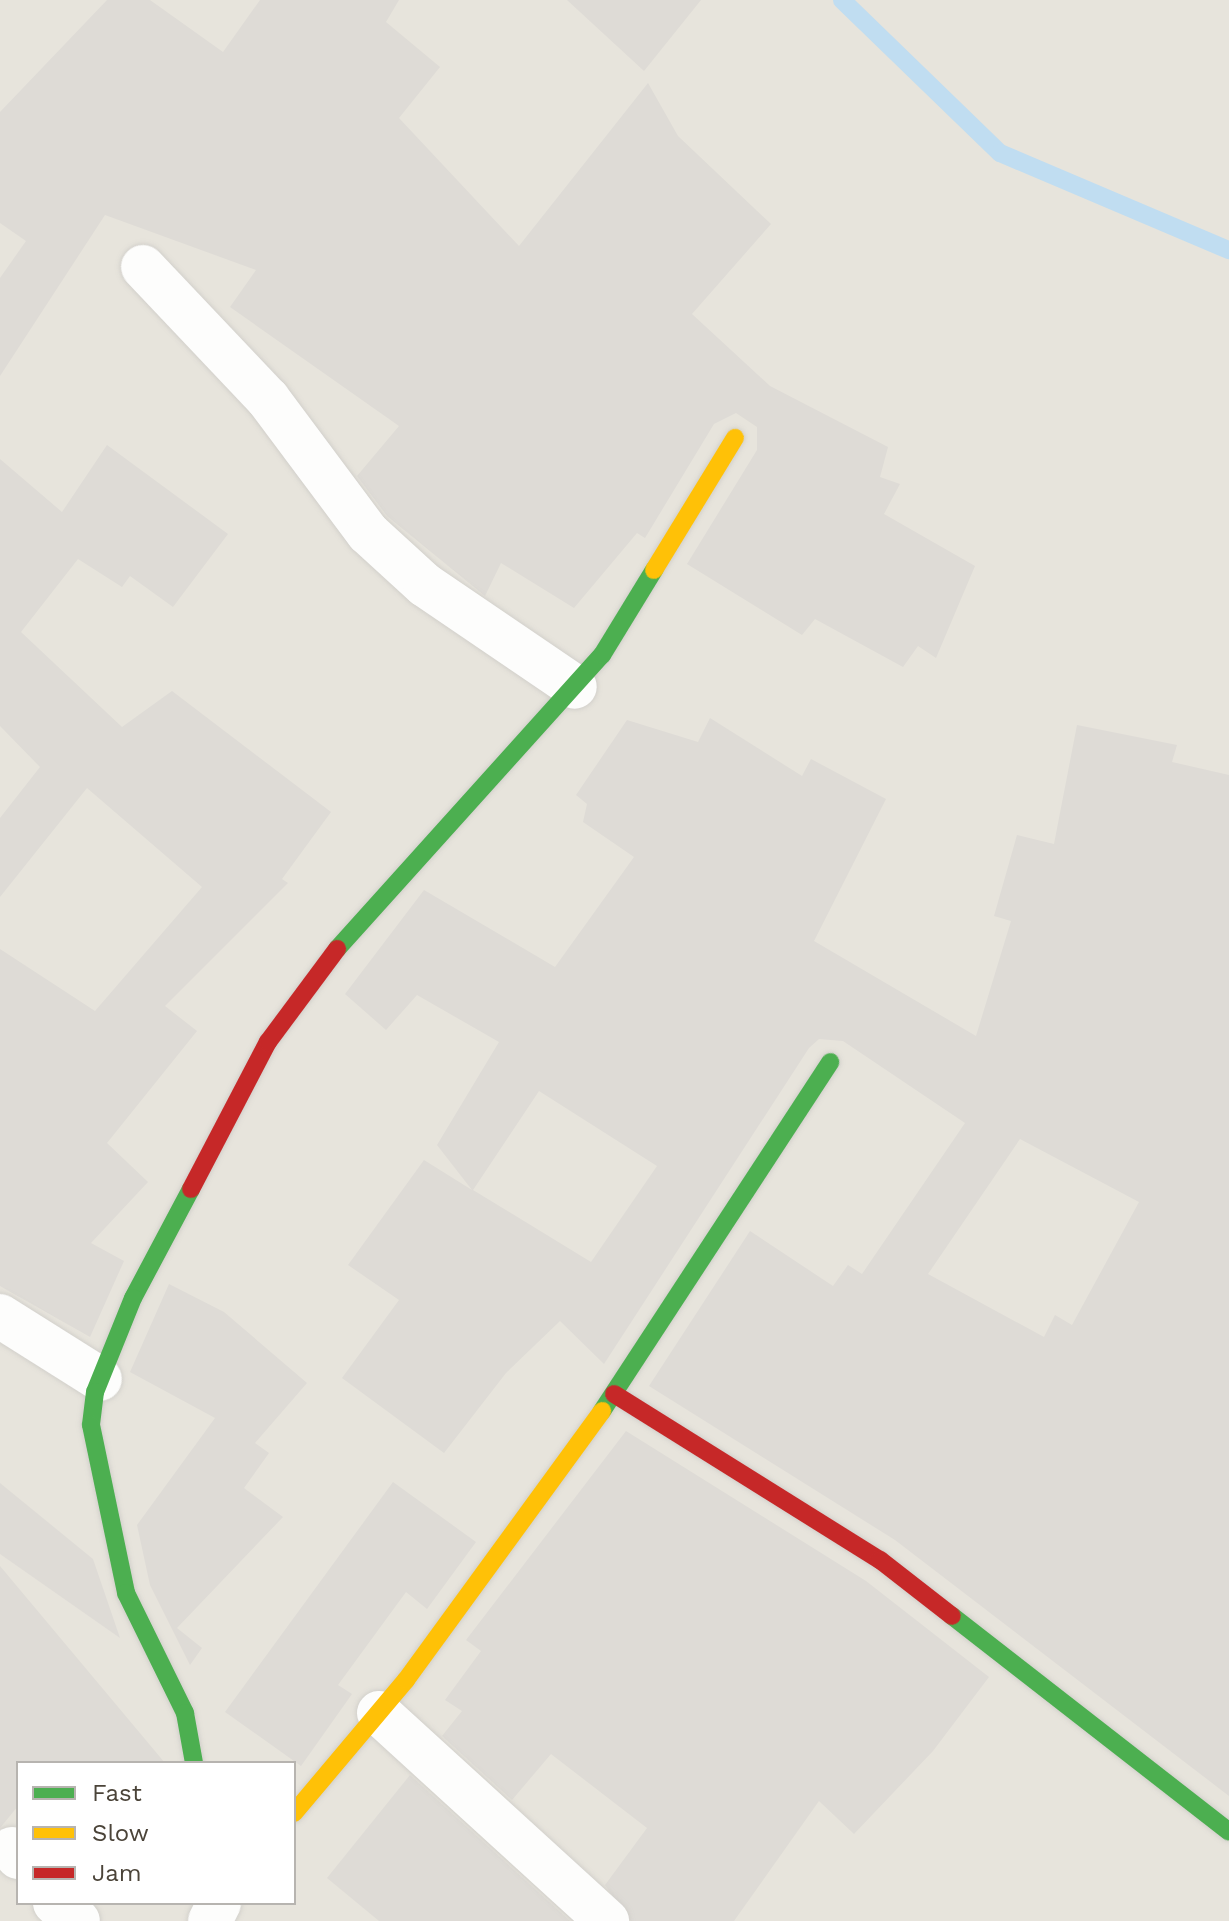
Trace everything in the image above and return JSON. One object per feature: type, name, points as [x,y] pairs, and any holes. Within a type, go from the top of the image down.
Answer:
[{"type":"street","points":[[143,267],[268,399],[368,533],[425,585],[575,687]]},
{"type":"street","points":[[194,1761],[185,1713],[126,1593],[91,1425],[100,1379],[198,1167],[268,1042],[329,958],[602,655],[735,438]]},
{"type":"street","points":[[296,1811],[379,1713],[614,1394],[830,1062]]},
{"type":"street","points":[[0,1316],[100,1379]]},
{"type":"street","points":[[614,1394],[880,1560],[1229,1832]]},
{"type":"street","points":[[379,1713],[607,1921]]},
{"type":"street","points":[[58,1905],[78,1921]]},
{"type":"shaded area","points":[[0,0],[1229,0],[1229,1921],[0,1921]]},
{"type":"building","points":[[107,0],[150,0],[223,52],[260,0],[399,0],[386,22],[440,67],[399,118],[519,246],[648,83],[678,136],[771,224],[692,314],[770,386],[888,447],[880,477],[900,484],[884,514],[975,566],[936,658],[918,646],[903,667],[815,619],[802,635],[687,564],[757,450],[757,427],[736,413],[714,424],[645,538],[637,533],[574,608],[501,563],[485,596],[387,516],[357,476],[399,426],[230,307],[256,270],[105,215],[0,376],[0,278],[26,241],[0,223],[0,112]]},
{"type":"building","points":[[567,0],[701,0],[644,71]]},
{"type":"building","points":[[107,445],[228,534],[173,607],[130,576],[122,587],[78,559],[21,632],[122,727],[172,691],[331,812],[282,879],[288,883],[165,1006],[197,1031],[107,1143],[148,1182],[91,1243],[124,1261],[90,1337],[0,1286],[0,949],[95,1011],[202,887],[87,788],[0,897],[0,818],[40,767],[0,726],[0,459],[62,512]]},
{"type":"building","points":[[710,718],[802,776],[811,759],[886,799],[814,941],[976,1036],[1011,921],[994,916],[1017,835],[1054,844],[1077,725],[1177,745],[1172,762],[1229,775],[1229,1796],[895,1540],[649,1386],[750,1231],[833,1286],[848,1265],[862,1274],[965,1123],[843,1041],[819,1039],[809,1048],[604,1364],[560,1321],[506,1373],[444,1453],[342,1378],[399,1300],[348,1265],[424,1160],[472,1190],[437,1145],[499,1042],[417,995],[386,1030],[345,994],[424,890],[555,967],[634,857],[583,822],[587,804],[576,795],[627,720],[698,742]],"holes":[[[539,1091],[657,1166],[591,1262],[473,1190]],[[1020,1139],[1139,1202],[1072,1325],[1055,1315],[1044,1337],[928,1274]]]},
{"type":"building","points":[[169,1284],[224,1312],[307,1383],[255,1443],[269,1453],[244,1488],[283,1517],[177,1628],[202,1648],[190,1665],[150,1585],[137,1525],[215,1418],[130,1372]]},
{"type":"building","points":[[626,1431],[866,1581],[989,1677],[933,1751],[854,1834],[819,1801],[734,1921],[631,1921],[605,1885],[647,1828],[551,1754],[512,1800],[442,1736],[462,1711],[445,1700],[481,1651],[466,1640]]},
{"type":"building","points":[[393,1482],[476,1542],[427,1609],[406,1592],[338,1685],[352,1694],[301,1766],[225,1712]]},
{"type":"building","points":[[0,1483],[93,1559],[120,1638],[0,1554]]},
{"type":"building","points":[[0,1566],[163,1761],[16,1761],[16,1808],[0,1828]]},
{"type":"building","points":[[410,1775],[570,1921],[379,1921],[327,1878]]},
{"type":"waterway","points":[[842,0],[1000,153],[1229,250]]},
{"type":"traffic: fast","points":[[337,949],[602,655],[654,570]]},
{"type":"traffic: fast","points":[[602,1411],[830,1062]]},
{"type":"traffic: fast","points":[[191,1189],[133,1298],[95,1392],[91,1425],[126,1593],[185,1713],[194,1761]]},
{"type":"traffic: fast","points":[[952,1616],[1229,1832]]},
{"type":"traffic: slow","points":[[654,570],[735,438]]},
{"type":"traffic: slow","points":[[296,1811],[406,1680],[602,1411]]},
{"type":"traffic: jam","points":[[191,1189],[268,1042],[337,949]]},
{"type":"traffic: jam","points":[[614,1394],[880,1560],[952,1616]]}]
